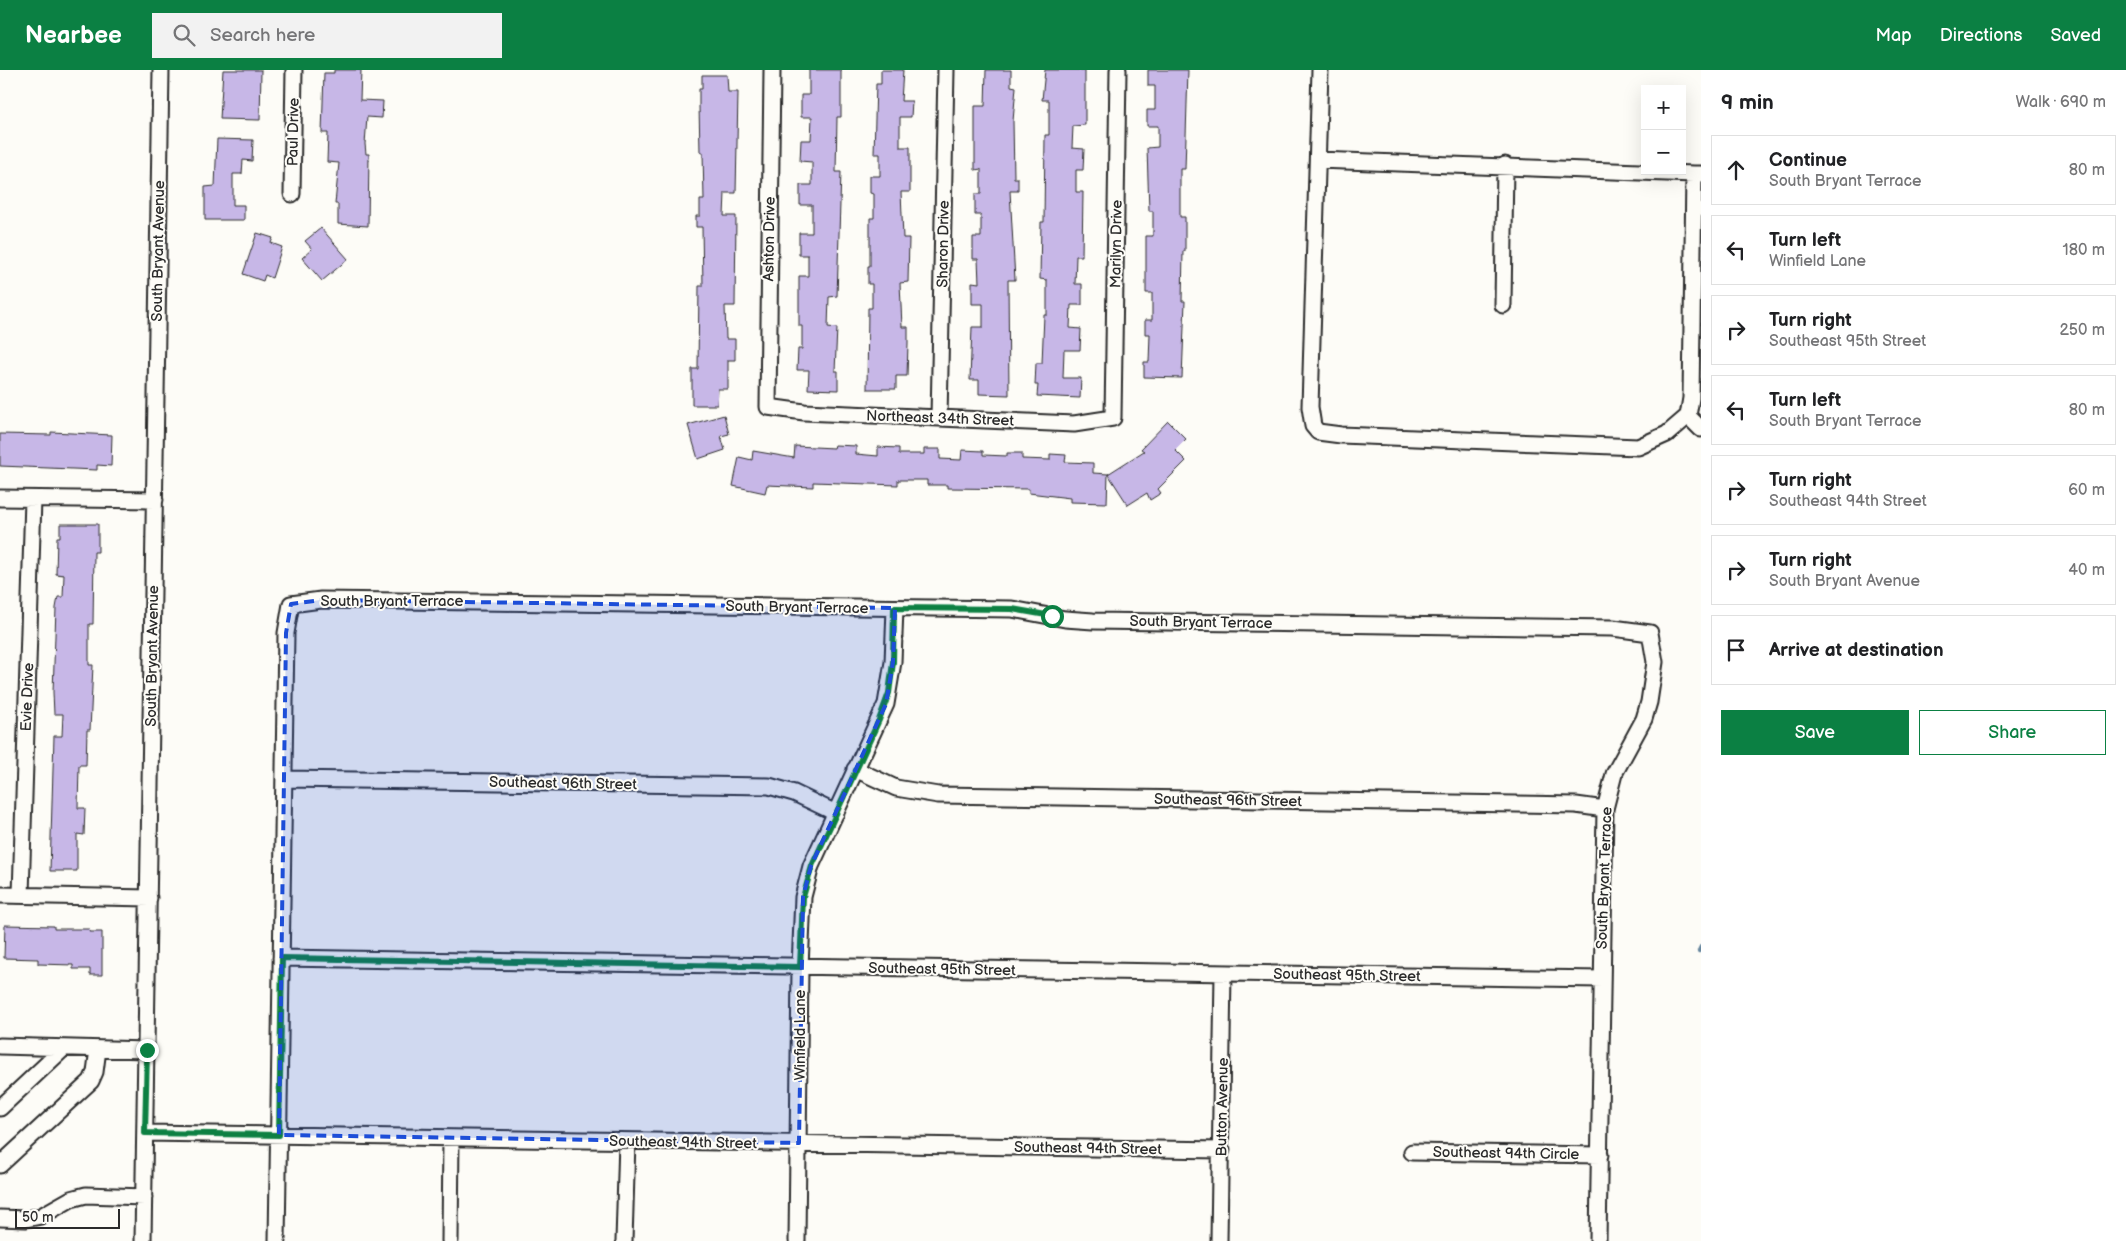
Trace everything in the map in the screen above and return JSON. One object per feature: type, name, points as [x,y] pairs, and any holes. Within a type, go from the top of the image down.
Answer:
[{"type":"street","name":"South Bryant Avenue","points":[[143,1241],[160,70]]},
{"type":"street","name":"Paul Drive","points":[[292,194],[294,70]]},
{"type":"street","name":"Ashton Drive","points":[[768,407],[772,70]]},
{"type":"street","name":"Sharon Drive","points":[[939,418],[946,70]]},
{"type":"street","name":"Marilyn Drive","points":[[1112,418],[1118,70]]},
{"type":"street","points":[[1318,160],[1698,174],[1691,398],[1688,416],[1667,434],[1638,447],[1341,435],[1318,432],[1314,426],[1310,407],[1320,70]]},
{"type":"street","points":[[1503,305],[1505,166]]},
{"type":"street","name":"Northeast 34th Street","points":[[768,407],[804,412],[1074,424],[1112,418]]},
{"type":"street","points":[[1688,416],[1701,429]]},
{"type":"street","points":[[0,498],[155,500]]},
{"type":"street","name":"Evie Drive","points":[[21,895],[33,499]]},
{"type":"street","name":"South Bryant Terrace","points":[[277,1241],[286,633],[292,604],[321,600],[1012,609],[1070,620],[1093,621],[1613,628],[1650,633],[1654,662],[1653,685],[1649,702],[1644,719],[1614,774],[1605,809],[1598,1241]]},
{"type":"street","name":"Winfield Lane","points":[[797,1241],[800,967],[803,897],[812,866],[879,720],[889,693],[893,662],[894,608]]},
{"type":"street","name":"Southeast 96th Street","points":[[855,769],[896,788],[938,795],[1567,804],[1605,809]]},
{"type":"street","name":"Southeast 96th Street","points":[[285,778],[769,786],[794,793],[836,813]]},
{"type":"street","points":[[0,895],[149,898]]},
{"type":"street","name":"Southeast 95th Street","points":[[282,958],[1602,979]]},
{"type":"street","name":"Button Avenue","points":[[1219,1241],[1222,1150],[1223,973]]},
{"type":"street","points":[[0,1046],[147,1050]]},
{"type":"street","points":[[0,1108],[64,1048]]},
{"type":"street","points":[[0,1165],[91,1081],[95,1072],[98,1049]]},
{"type":"street","name":"Southeast 94th Street","points":[[145,1133],[1222,1150]]},
{"type":"street","points":[[450,1241],[452,1138]]},
{"type":"street","points":[[624,1241],[627,1141]]},
{"type":"street","name":"Southeast 94th Circle","points":[[1412,1152],[1600,1155]]},
{"type":"street","points":[[0,1218],[41,1216],[71,1199],[86,1195],[144,1197]]},
{"type":"highlighted area","points":[[321,600],[895,608],[893,662],[886,704],[811,866],[803,897],[799,1143],[279,1135],[286,633],[291,604]]},
{"type":"building","points":[[223,70],[261,70],[260,120],[220,119]]},
{"type":"building","points":[[334,70],[361,70],[360,100],[383,101],[382,118],[367,117],[365,144],[366,154],[369,154],[368,226],[338,224],[338,204],[335,204],[339,163],[327,162],[328,133],[322,133],[324,73],[334,73]]},
{"type":"building","points":[[809,70],[841,70],[841,117],[837,117],[836,172],[841,172],[837,296],[829,297],[828,327],[837,328],[835,371],[838,371],[838,390],[808,389],[809,370],[797,370],[798,349],[802,349],[802,326],[799,326],[799,276],[808,276],[808,255],[799,255],[799,233],[812,233],[812,205],[800,205],[800,185],[812,185],[812,162],[800,161],[801,140],[811,140],[812,117],[801,117],[801,95],[809,95]]},
{"type":"building","points":[[881,70],[903,70],[901,101],[912,101],[911,117],[900,117],[900,147],[910,147],[910,192],[901,192],[903,238],[909,238],[908,282],[900,283],[902,327],[908,327],[908,343],[907,376],[896,376],[896,389],[867,389],[868,308],[872,308],[872,284],[868,284],[868,266],[870,266],[870,218],[874,218],[874,194],[870,193],[870,176],[880,176],[880,154],[874,154],[876,84],[881,84]]},
{"type":"building","points":[[986,70],[1011,70],[1011,86],[1016,87],[1013,121],[1014,178],[1018,178],[1018,191],[1010,191],[1015,280],[1008,280],[1009,395],[979,394],[979,380],[970,380],[972,327],[983,327],[983,304],[972,304],[972,282],[979,283],[978,259],[973,259],[973,237],[981,237],[981,215],[975,215],[975,194],[981,194],[981,169],[975,170],[975,106],[985,106]]},
{"type":"building","points":[[1045,70],[1085,70],[1085,125],[1073,126],[1072,148],[1084,149],[1083,170],[1076,170],[1076,192],[1083,192],[1082,256],[1076,256],[1075,284],[1082,284],[1082,305],[1071,305],[1070,328],[1081,329],[1080,350],[1064,350],[1063,378],[1081,378],[1080,398],[1037,396],[1038,385],[1035,385],[1036,363],[1042,363],[1044,315],[1047,315],[1047,280],[1040,279],[1041,222],[1044,222],[1045,135],[1049,135],[1049,100],[1042,100]]},
{"type":"building","points":[[1148,70],[1188,70],[1185,169],[1180,169],[1180,217],[1185,217],[1182,301],[1185,301],[1182,378],[1144,377],[1144,362],[1149,362],[1150,334],[1145,334],[1145,320],[1152,320],[1152,293],[1146,293],[1146,236],[1153,236],[1153,211],[1149,211],[1147,148],[1158,147],[1158,126],[1147,126],[1147,110],[1155,110],[1155,86],[1148,86]]},
{"type":"building","points":[[702,75],[727,75],[728,92],[738,92],[736,193],[725,193],[724,216],[736,216],[735,306],[725,306],[726,339],[735,339],[735,360],[728,360],[728,389],[718,389],[717,405],[692,405],[692,369],[698,369],[699,286],[703,286],[702,227],[696,227],[696,216],[700,216],[700,200],[704,200],[703,152],[700,152],[699,106],[699,89],[702,89]]},
{"type":"building","points":[[217,139],[253,140],[252,161],[243,160],[242,174],[233,174],[233,205],[244,205],[244,220],[205,220],[205,187],[215,186]]},
{"type":"building","points":[[321,228],[348,259],[322,281],[302,258],[312,249],[305,241]]},
{"type":"building","points":[[257,233],[273,238],[271,243],[282,247],[272,278],[265,275],[263,281],[243,274]]},
{"type":"building","points":[[724,415],[729,434],[721,436],[725,450],[698,459],[688,425]]},
{"type":"building","points":[[1168,421],[1186,439],[1175,450],[1186,461],[1158,489],[1161,493],[1150,500],[1147,493],[1128,505],[1108,474],[1144,451],[1141,449]]},
{"type":"building","points":[[51,432],[112,435],[111,466],[97,465],[97,470],[0,466],[0,434],[51,435]]},
{"type":"building","points":[[835,445],[856,446],[856,454],[878,456],[878,447],[899,448],[899,454],[924,454],[924,449],[940,449],[940,459],[961,460],[962,450],[983,451],[983,455],[1007,456],[1007,453],[1022,453],[1022,459],[1050,460],[1050,454],[1066,455],[1065,462],[1093,463],[1093,473],[1108,474],[1107,503],[1070,502],[1070,498],[1029,493],[1029,489],[947,488],[947,485],[927,485],[927,480],[898,480],[898,485],[813,482],[813,487],[767,485],[765,493],[733,486],[739,457],[752,460],[753,451],[794,458],[795,446],[834,448]]},
{"type":"building","points":[[60,524],[98,524],[98,552],[94,552],[93,624],[89,624],[89,665],[93,665],[90,730],[87,730],[86,765],[79,765],[78,808],[85,808],[84,835],[77,834],[77,871],[50,871],[54,736],[62,736],[63,714],[54,714],[53,692],[56,608],[58,597],[63,597],[64,575],[56,574],[57,537],[60,537]]},
{"type":"building","points":[[5,925],[54,926],[54,929],[90,929],[89,932],[102,932],[102,975],[90,975],[90,969],[73,969],[73,965],[38,964],[38,959],[4,958]]},
{"type":"waterway","points":[[1699,951],[1701,947]]},
{"type":"route","points":[[147,1050],[145,1133],[279,1135],[282,958],[800,967],[803,897],[812,866],[879,720],[889,693],[893,662],[894,608],[1012,609],[1052,616]]}]
